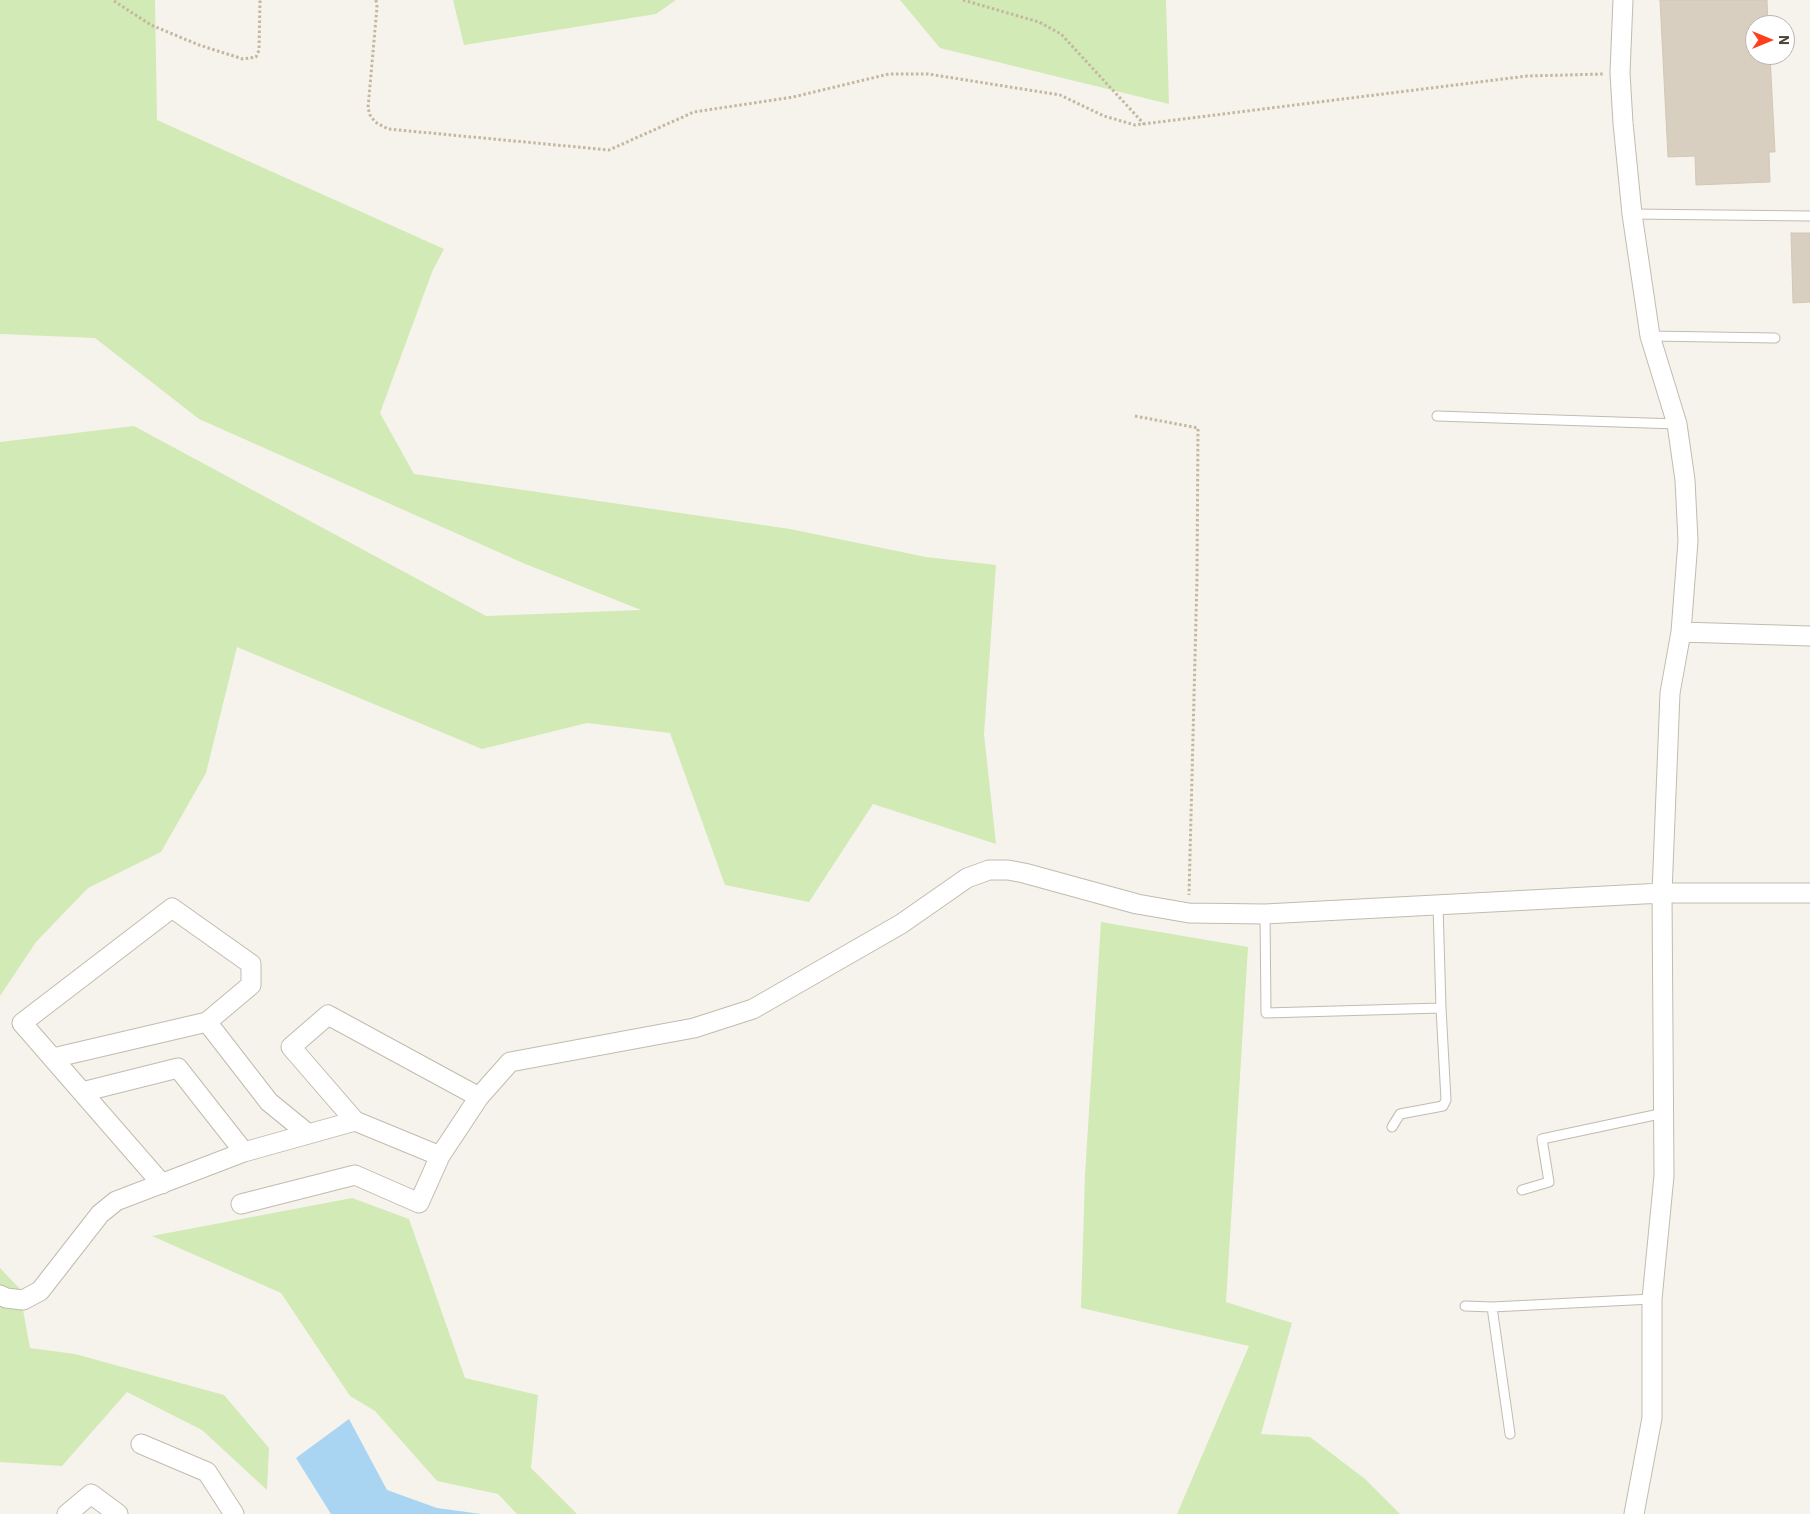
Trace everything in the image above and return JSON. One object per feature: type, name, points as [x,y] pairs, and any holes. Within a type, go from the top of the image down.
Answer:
[{"type":"street","points":[[1623,0],[1620,73],[1632,214],[1650,336],[1677,424],[1685,480],[1688,541],[1681,632],[1670,692],[1662,893],[1664,1176],[1652,1299],[1652,1418],[1634,1514]]},
{"type":"street","points":[[1681,632],[1810,636]]},
{"type":"street","points":[[241,1204],[355,1175],[419,1203],[440,1156],[479,1097],[510,1062],[694,1028],[753,1009],[901,924],[967,878],[989,870],[1008,870],[1024,873],[1136,904],[1188,912],[1265,914],[1662,893],[1810,893]]},
{"type":"street","points":[[53,1058],[207,1022],[250,984],[251,964],[172,908],[22,1023],[162,1184]]},
{"type":"street","points":[[440,1156],[355,1121],[291,1047],[328,1014],[479,1097]]},
{"type":"street","points":[[207,1022],[269,1102],[308,1133]]},
{"type":"street","points":[[82,1092],[178,1068],[244,1152]]},
{"type":"street","points":[[0,1295],[6,1298],[23,1300],[40,1291],[100,1214],[116,1201],[244,1152],[355,1121]]},
{"type":"street","points":[[141,1444],[207,1472],[234,1514]]},
{"type":"street","points":[[67,1514],[91,1494],[118,1514]]},
{"type":"lane","points":[[1632,214],[1810,216]]},
{"type":"lane","points":[[1650,336],[1775,338]]},
{"type":"lane","points":[[1437,416],[1677,424]]},
{"type":"lane","points":[[1392,1127],[1400,1114],[1443,1106],[1446,1100],[1438,905]]},
{"type":"lane","points":[[1265,914],[1266,1013],[1442,1008]]},
{"type":"lane","points":[[1522,1190],[1549,1182],[1542,1139],[1664,1113]]},
{"type":"lane","points":[[1465,1306],[1492,1307],[1652,1299]]},
{"type":"lane","points":[[1492,1307],[1510,1434]]},
{"type":"path","points":[[114,1],[151,25],[199,45],[244,58],[256,57],[259,50],[260,0]]},
{"type":"path","points":[[376,0],[377,7],[368,108],[375,122],[388,129],[609,150],[694,112],[793,97],[890,74],[928,74],[1060,94],[1104,116],[1135,125],[1527,76],[1620,73]]},
{"type":"path","points":[[963,0],[1039,22],[1061,34],[1144,124]]},
{"type":"path","points":[[1135,416],[1198,428],[1197,578],[1188,912]]},
{"type":"green space","points":[[0,0],[155,0],[157,120],[444,249],[432,272],[380,413],[414,474],[790,529],[926,557],[996,565],[984,734],[996,844],[873,804],[809,902],[725,885],[670,733],[587,723],[482,749],[237,647],[206,773],[161,852],[88,888],[36,942],[0,996],[0,442],[134,426],[486,616],[641,610],[523,563],[199,419],[95,338],[0,334]]},
{"type":"green space","points":[[453,0],[676,0],[656,14],[464,45]]},
{"type":"green space","points":[[900,0],[1166,0],[1169,104],[940,48]]},
{"type":"green space","points":[[1101,922],[1248,947],[1226,1302],[1292,1323],[1261,1434],[1310,1437],[1365,1479],[1400,1514],[1177,1514],[1249,1346],[1081,1308],[1085,1175]]},
{"type":"green space","points":[[352,1198],[409,1219],[465,1378],[538,1395],[531,1468],[577,1514],[517,1514],[498,1494],[437,1481],[375,1411],[350,1396],[281,1293],[152,1236]]},
{"type":"green space","points":[[0,1268],[19,1288],[30,1348],[75,1354],[224,1395],[269,1448],[267,1490],[202,1430],[127,1392],[62,1466],[0,1462]]},
{"type":"water","points":[[349,1419],[387,1490],[437,1508],[481,1514],[331,1514],[296,1458]]},
{"type":"building","points":[[1660,0],[1767,0],[1768,15],[1745,15],[1745,65],[1771,65],[1775,152],[1769,152],[1770,182],[1696,185],[1695,156],[1668,157]]},
{"type":"building","points":[[1791,233],[1810,233],[1810,302],[1793,303]]}]
